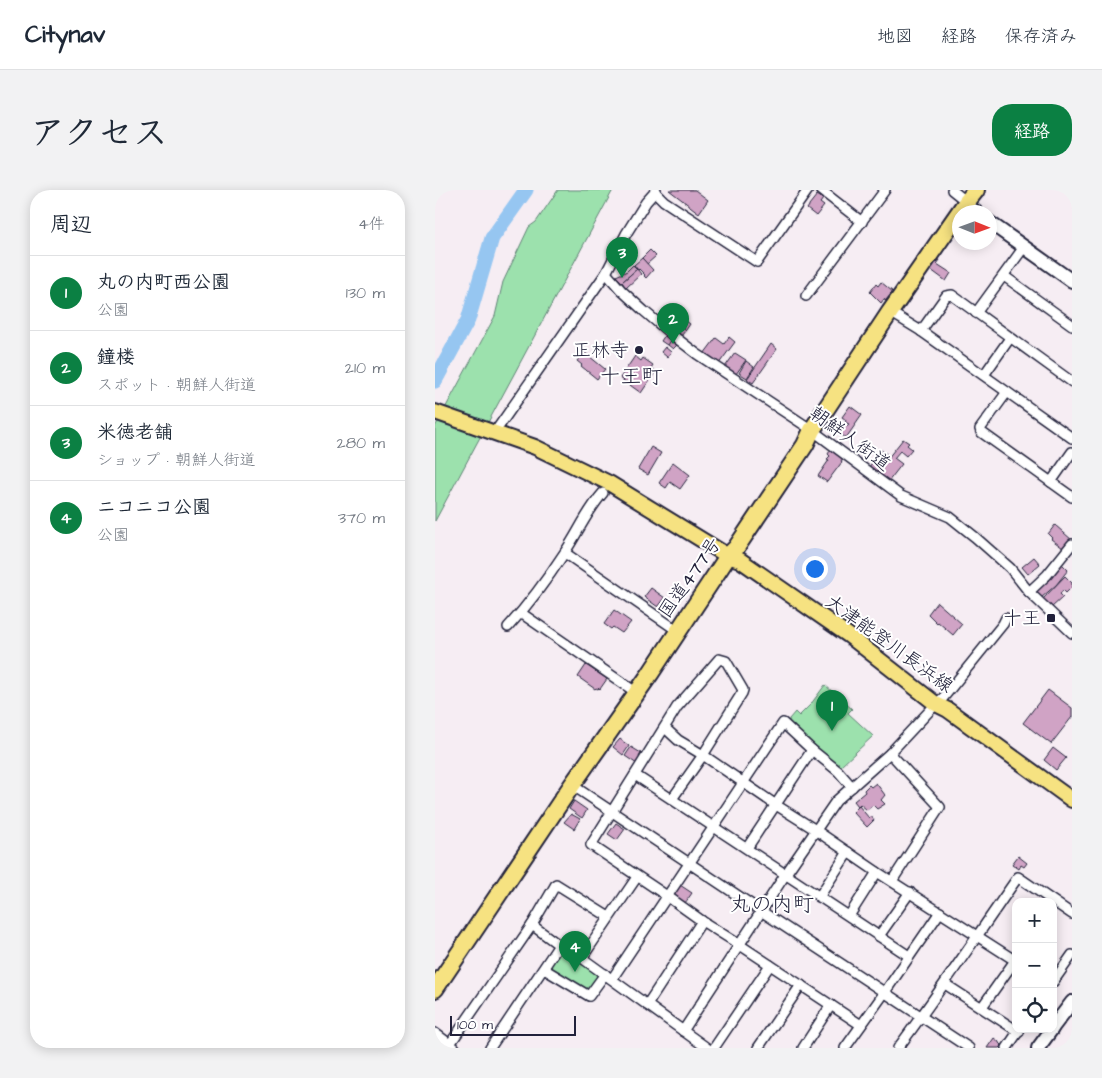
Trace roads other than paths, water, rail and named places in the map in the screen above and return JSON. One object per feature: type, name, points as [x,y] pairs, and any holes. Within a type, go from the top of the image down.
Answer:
[{"type":"highway","name":"国道477号","points":[[435,989],[728,556],[736,548],[805,445],[811,430],[890,312],[971,202]]},
{"type":"main road","name":"大津能登川長浜線","points":[[435,412],[535,447],[609,483],[728,556],[740,560],[848,635],[936,704],[948,710],[1072,800]]},
{"type":"street","points":[[492,431],[606,273],[626,234],[655,191],[664,201],[757,262],[809,190]]},
{"type":"street","points":[[821,190],[862,222]]},
{"type":"street","points":[[806,296],[885,190]]},
{"type":"street","points":[[952,190],[971,202]]},
{"type":"street","points":[[997,228],[1072,281]]},
{"type":"street","points":[[976,313],[1024,247]]},
{"type":"street","name":"朝鮮人街道","points":[[606,273],[621,290],[697,354],[811,430],[901,496],[950,518],[994,552],[1010,568],[1029,592],[1072,633]]},
{"type":"street","points":[[1004,276],[1072,325]]},
{"type":"street","points":[[921,331],[946,296],[951,295],[1072,382]]},
{"type":"street","points":[[890,312],[921,331],[1072,438]]},
{"type":"street","points":[[984,375],[1010,338]]},
{"type":"street","points":[[1007,392],[980,429],[981,432],[1072,497]]},
{"type":"street","points":[[1051,482],[1072,452]]},
{"type":"street","points":[[508,627],[565,553],[596,501],[603,493]]},
{"type":"street","points":[[1029,592],[1047,575],[1072,544]]},
{"type":"street","points":[[565,553],[678,631]]},
{"type":"street","points":[[521,612],[637,693]]},
{"type":"street","points":[[683,1031],[836,801],[890,754],[943,698],[1006,618]]},
{"type":"street","points":[[672,800],[703,755],[743,690],[725,661],[719,659],[677,707],[591,845],[702,921],[861,1025]]},
{"type":"street","points":[[544,968],[589,996],[608,977],[667,896],[783,723],[838,771],[852,787]]},
{"type":"street","points":[[665,728],[679,740],[877,872],[1012,958]]},
{"type":"street","points":[[747,848],[812,750]]},
{"type":"street","points":[[890,754],[941,808],[892,880]]},
{"type":"street","points":[[635,776],[909,956]]},
{"type":"street","points":[[572,785],[969,1048]]},
{"type":"street","points":[[819,896],[847,852]]},
{"type":"street","points":[[849,916],[877,872]]},
{"type":"street","points":[[582,958],[637,876]]},
{"type":"street","points":[[898,1048],[945,984],[1018,877],[1046,898]]},
{"type":"street","points":[[435,1033],[453,1046],[532,925],[556,884],[609,917]]},
{"type":"street","points":[[879,936],[910,892]]},
{"type":"street","points":[[1057,906],[1072,914]]},
{"type":"street","points":[[845,1048],[940,912]]},
{"type":"street","points":[[647,1005],[702,921]]},
{"type":"street","points":[[532,925],[559,945],[582,958],[707,1048]]},
{"type":"street","points":[[490,1048],[559,945]]},
{"type":"street","points":[[1057,976],[1072,955]]},
{"type":"street","points":[[982,1007],[1012,964]]},
{"type":"street","points":[[714,1048],[770,965]]},
{"type":"street","points":[[945,984],[1012,1026]]},
{"type":"street","points":[[758,1048],[801,986]]},
{"type":"street","points":[[1057,1023],[1072,1002]]},
{"type":"street","points":[[803,1048],[831,1005]]},
{"type":"street","points":[[1007,1048],[1017,1033]]},
{"type":"street","points":[[1038,1048],[1049,1033]]},
{"type":"waterway","points":[[435,381],[468,320],[492,238],[526,190]]},
{"type":"place","name":"米徳老舗","points":[[622,278]]},
{"type":"place","name":"鐘楼","points":[[673,344]]},
{"type":"place","name":"正林寺","points":[[639,350]]},
{"type":"place","name":"十王","points":[[1051,618]]},
{"type":"place","name":"丸の内町西公園","points":[[832,731]]},
{"type":"place","name":"ニコニコ公園","points":[[575,972]]},
{"type":"district","name":"十王町","points":[[631,376]]},
{"type":"district","name":"丸の内町","points":[[772,904]]}]
